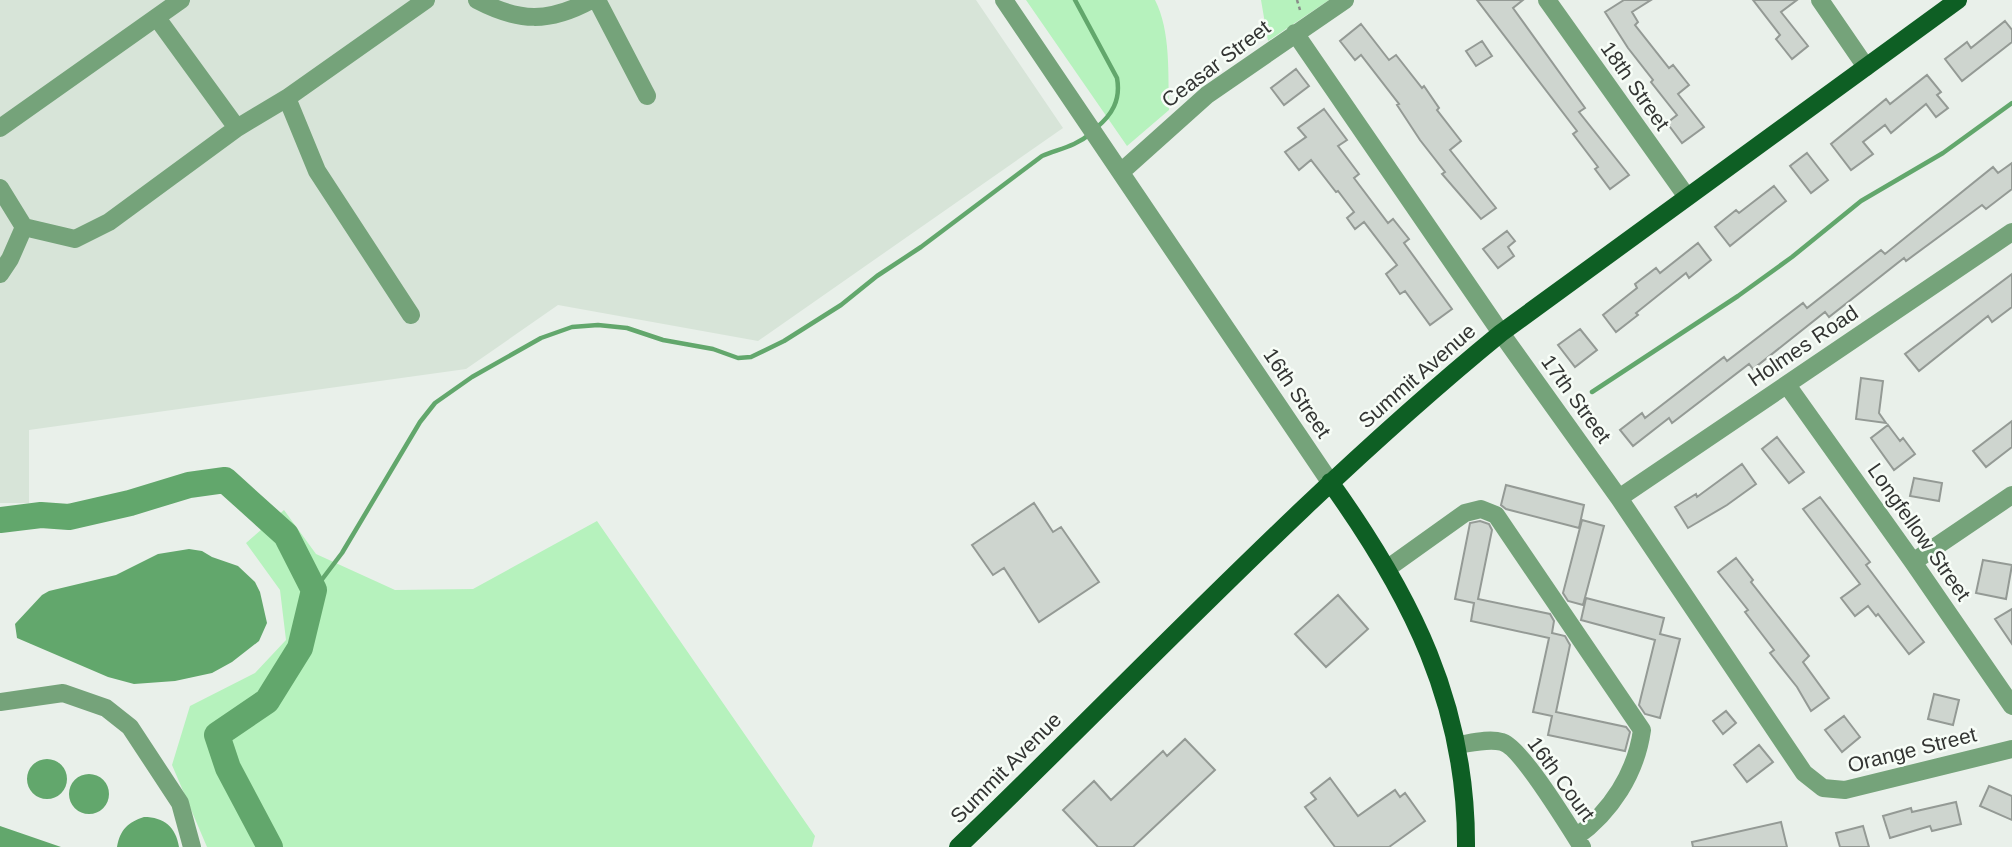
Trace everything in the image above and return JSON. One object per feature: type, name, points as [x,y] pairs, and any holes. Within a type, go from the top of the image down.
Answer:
[{"type":"main road","name":"Summit Avenue","points":[[958,847],[1330,482],[1437,386],[1501,334],[1958,0]]},
{"type":"main road","name":"16th Street","points":[[1330,482],[1388,568],[1422,635],[1441,685],[1458,745],[1466,847]]},
{"type":"street","points":[[0,128],[181,0]]},
{"type":"street","points":[[0,188],[24,227],[75,239],[109,222],[237,128],[287,98],[426,0]]},
{"type":"street","points":[[477,0],[516,16],[541,19],[575,9],[591,0]]},
{"type":"street","points":[[597,0],[647,96]]},
{"type":"street","name":"16th Street","points":[[1004,0],[1330,482]]},
{"type":"street","name":"Ceasar Street","points":[[1121,172],[1206,95],[1345,0]]},
{"type":"street","name":"18th Street","points":[[1547,0],[1687,197]]},
{"type":"street","points":[[1820,0],[1866,67]]},
{"type":"street","points":[[157,18],[237,128]]},
{"type":"street","name":"17th Street","points":[[1295,33],[1501,334],[1619,498],[1804,773],[1823,788]]},
{"type":"street","points":[[287,98],[317,171],[411,315]]},
{"type":"street","points":[[3,264],[24,227]]},
{"type":"street","name":"Holmes Road","points":[[1619,498],[2012,232]]},
{"type":"street","name":"Longfellow Street","points":[[1787,385],[2012,706]]},
{"type":"street","points":[[1913,562],[2012,495]]},
{"type":"street","points":[[1388,568],[1465,513],[1481,509],[1496,514],[1642,730],[1632,769],[1609,807],[1579,842]]},
{"type":"street","points":[[0,702],[63,693],[106,708],[130,727],[180,803],[192,847]]},
{"type":"street","name":"16th Court","points":[[1458,745],[1502,742],[1511,747],[1579,842]]},
{"type":"street","name":"Orange Street","points":[[1823,788],[1845,790],[2012,748]]},
{"type":"path","points":[[1297,0],[1302,15]]},
{"type":"shaded area","points":[[0,0],[976,0],[1063,128],[758,341],[558,305],[466,369],[29,430],[29,503],[0,503]]},
{"type":"shaded area","points":[[1026,0],[1155,0],[1166,39],[1169,110],[1127,146]]},
{"type":"shaded area","points":[[1261,0],[1329,0],[1268,41]]},
{"type":"shaded area","points":[[284,510],[316,554],[395,590],[473,589],[597,521],[815,836],[812,847],[207,847],[172,765],[190,706],[255,673],[286,640],[280,590],[246,543]]},
{"type":"shaded area","points":[[189,549],[202,551],[238,566],[255,582],[267,623],[259,641],[232,662],[212,673],[175,681],[134,684],[108,677],[17,638],[15,624],[49,591],[116,575],[158,554]]},
{"type":"shaded area","points":[[47,759],[61,765],[67,779],[61,793],[47,799],[33,793],[27,779],[33,765]]},
{"type":"shaded area","points":[[89,774],[103,780],[109,794],[103,808],[89,814],[75,808],[69,794],[75,780]]},
{"type":"shaded area","points":[[144,817],[168,824],[179,847],[117,847],[126,828],[133,821]]},
{"type":"shaded area","points":[[0,826],[61,847],[0,847]]},
{"type":"building","points":[[1477,0],[1523,0],[1513,8],[1585,108],[1579,112],[1629,175],[1610,189],[1595,169],[1598,167],[1573,134],[1577,131]]},
{"type":"building","points":[[1624,0],[1651,0],[1632,12],[1638,22],[1635,25],[1669,68],[1673,65],[1689,85],[1678,94],[1704,127],[1682,143],[1667,123],[1677,115],[1651,82],[1653,80],[1605,12]]},
{"type":"building","points":[[1753,0],[1797,0],[1781,12],[1808,46],[1792,59],[1776,39],[1780,35]]},
{"type":"building","points":[[2005,21],[2012,30],[2012,42],[1962,81],[1945,59],[1967,42],[1971,48]]},
{"type":"building","points":[[1361,24],[1389,60],[1396,55],[1422,88],[1424,86],[1439,108],[1437,110],[1461,141],[1450,150],[1496,208],[1481,219],[1442,174],[1445,172],[1420,140],[1397,105],[1399,104],[1361,55],[1355,60],[1340,41]]},
{"type":"building","points":[[1482,41],[1492,56],[1476,66],[1466,51]]},
{"type":"building","points":[[1296,69],[1309,86],[1284,105],[1271,88]]},
{"type":"building","points":[[1927,75],[1941,92],[1937,95],[1948,108],[1936,117],[1926,104],[1891,133],[1885,125],[1863,142],[1873,154],[1851,170],[1831,144],[1886,99],[1890,104]]},
{"type":"building","points":[[1324,109],[1347,140],[1338,146],[1359,174],[1354,178],[1388,223],[1393,219],[1409,239],[1404,243],[1452,309],[1430,325],[1405,291],[1400,294],[1386,274],[1397,265],[1364,222],[1355,229],[1347,218],[1354,212],[1311,160],[1299,170],[1285,152],[1306,137],[1298,128]]},
{"type":"building","points":[[1807,153],[1828,180],[1811,193],[1790,166]]},
{"type":"building","points":[[2012,163],[2012,189],[1986,209],[1982,205],[1906,261],[1904,258],[1829,317],[1825,312],[1753,369],[1749,364],[1672,423],[1669,418],[1633,446],[1620,430],[1642,413],[1645,418],[1724,357],[1727,361],[1803,303],[1807,308],[1881,250],[1885,254],[1993,167],[1998,173]]},
{"type":"building","points":[[1774,186],[1786,201],[1730,246],[1715,227],[1736,210],[1739,213]]},
{"type":"building","points":[[1507,231],[1515,241],[1508,247],[1514,256],[1498,268],[1483,249]]},
{"type":"building","points":[[1698,243],[1711,260],[1689,278],[1686,273],[1616,332],[1603,315],[1637,288],[1635,284],[1656,268],[1660,273]]},
{"type":"building","points":[[2012,274],[2012,307],[1992,322],[1988,316],[1919,371],[1905,354]]},
{"type":"building","points":[[1580,329],[1597,350],[1575,367],[1558,345]]},
{"type":"building","points":[[1861,378],[1883,381],[1879,413],[1886,423],[1856,419]]},
{"type":"building","points":[[2012,421],[2012,447],[1986,467],[1973,451]]},
{"type":"building","points":[[1888,425],[1900,441],[1903,438],[1915,454],[1894,470],[1871,438]]},
{"type":"building","points":[[1777,437],[1804,472],[1789,483],[1762,449]]},
{"type":"building","points":[[1742,464],[1756,484],[1688,528],[1675,507],[1696,494],[1697,497]]},
{"type":"building","points":[[1914,478],[1942,483],[1939,501],[1910,496]]},
{"type":"building","points":[[1506,485],[1584,505],[1579,528],[1506,509],[1501,505]]},
{"type":"building","points":[[1820,497],[1870,562],[1866,565],[1924,642],[1909,654],[1878,614],[1876,616],[1868,606],[1855,616],[1841,598],[1860,584],[1803,509]]},
{"type":"building","points":[[1034,503],[1053,532],[1061,527],[1099,582],[1039,622],[1004,568],[993,575],[972,545]]},
{"type":"building","points":[[1582,520],[1604,526],[1583,605],[1568,601],[1563,593]]},
{"type":"building","points":[[1480,521],[1489,524],[1492,530],[1478,599],[1550,614],[1554,621],[1552,633],[1565,636],[1570,645],[1556,712],[1626,727],[1630,732],[1625,751],[1548,735],[1552,716],[1533,712],[1549,638],[1471,621],[1474,603],[1455,599],[1470,523]]},
{"type":"building","points":[[1736,558],[1753,580],[1751,582],[1809,656],[1803,662],[1829,698],[1811,711],[1797,687],[1770,653],[1774,650],[1745,612],[1748,610],[1718,572]]},
{"type":"building","points":[[1983,560],[2012,565],[2006,599],[1976,593]]},
{"type":"building","points":[[1338,595],[1368,629],[1326,667],[1295,634]]},
{"type":"building","points":[[1586,598],[1664,618],[1660,634],[1680,639],[1660,718],[1645,714],[1639,705],[1655,640],[1581,620]]},
{"type":"building","points":[[2012,609],[2012,644],[1995,619]]},
{"type":"building","points":[[1934,694],[1959,700],[1953,725],[1928,719]]},
{"type":"building","points":[[1726,711],[1736,723],[1723,734],[1713,721]]},
{"type":"building","points":[[1844,716],[1860,737],[1842,752],[1825,730]]},
{"type":"building","points":[[1185,739],[1215,770],[1133,847],[1098,847],[1063,810],[1094,781],[1111,800],[1163,751],[1167,756]]},
{"type":"building","points":[[1759,745],[1773,762],[1747,782],[1734,765]]},
{"type":"building","points":[[1330,778],[1358,816],[1395,790],[1400,797],[1405,793],[1425,821],[1389,847],[1335,847],[1305,807],[1316,799],[1311,793]]},
{"type":"building","points":[[1989,786],[2012,796],[2012,820],[1980,806]]},
{"type":"building","points":[[1956,802],[1961,824],[1932,831],[1930,826],[1890,838],[1883,816],[1911,808],[1912,812]]},
{"type":"building","points":[[1781,822],[1787,847],[1693,847],[1692,842]]},
{"type":"building","points":[[1863,826],[1869,847],[1840,847],[1836,833]]},
{"type":"waterway","points":[[1075,0],[1117,78],[1118,93],[1114,106],[1107,118],[1096,128]]},
{"type":"waterway","points":[[1592,392],[1738,296],[1792,257],[1861,201],[1943,153],[2012,103]]},
{"type":"waterway","points":[[314,590],[342,553],[420,422],[435,403],[472,377],[541,338],[572,327],[598,325],[627,328],[663,340],[713,349],[738,358],[751,357],[784,341],[841,305],[1042,156],[1090,134]]},
{"type":"waterway","points":[[0,520],[41,515],[69,517],[130,503],[189,485],[225,480],[286,535],[314,590],[300,648],[267,701],[217,735],[228,768],[270,847]]}]
